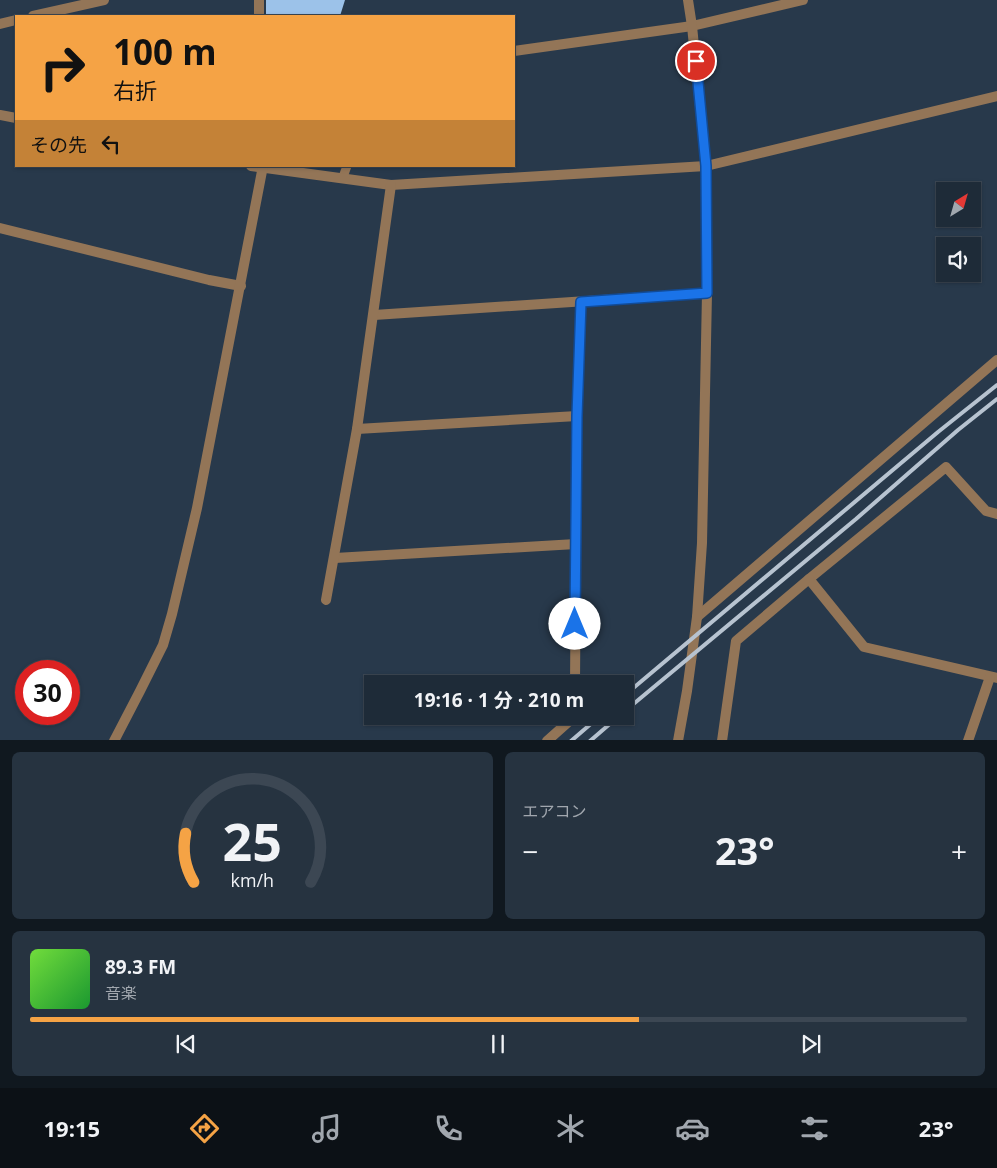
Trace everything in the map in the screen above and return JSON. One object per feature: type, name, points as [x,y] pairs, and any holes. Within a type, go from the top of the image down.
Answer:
[{"type":"street","points":[[37,15],[104,0]]},
{"type":"street","points":[[259,0],[259,15]]},
{"type":"street","points":[[678,740],[697,617],[702,542],[707,293],[706,166],[688,0]]},
{"type":"street","points":[[515,51],[692,26],[803,0]]},
{"type":"street","points":[[0,24],[15,20]]},
{"type":"street","points":[[114,740],[163,645],[172,614],[197,508],[263,167],[391,185],[706,166],[997,96]]},
{"type":"street","points":[[0,115],[15,118]]},
{"type":"street","points":[[326,600],[357,429],[391,185]]},
{"type":"street","points":[[0,228],[208,280],[240,286]]},
{"type":"street","points":[[374,315],[707,293]]},
{"type":"street","points":[[575,675],[577,416],[581,302]]},
{"type":"street","points":[[697,617],[997,360]]},
{"type":"street","points":[[357,429],[577,416]]},
{"type":"street","points":[[722,740],[736,641],[808,579],[946,467],[986,511],[997,514]]},
{"type":"street","points":[[335,558],[576,544]]},
{"type":"street","points":[[808,579],[864,647],[994,677],[968,740]]},
{"type":"street","points":[[547,740],[564,725]]},
{"type":"lane","points":[[343,177],[347,167]]},
{"type":"building","points":[[266,0],[345,0],[340,15],[266,15]]},
{"type":"railway","points":[[634,687],[938,432],[997,385]]},
{"type":"railway","points":[[634,704],[997,399]]},
{"type":"railway","points":[[572,740],[590,725]]},
{"type":"railway","points":[[591,740],[609,725]]},
{"type":"route","points":[[575,624],[577,416],[581,302],[707,293],[706,166],[696,61]]}]
